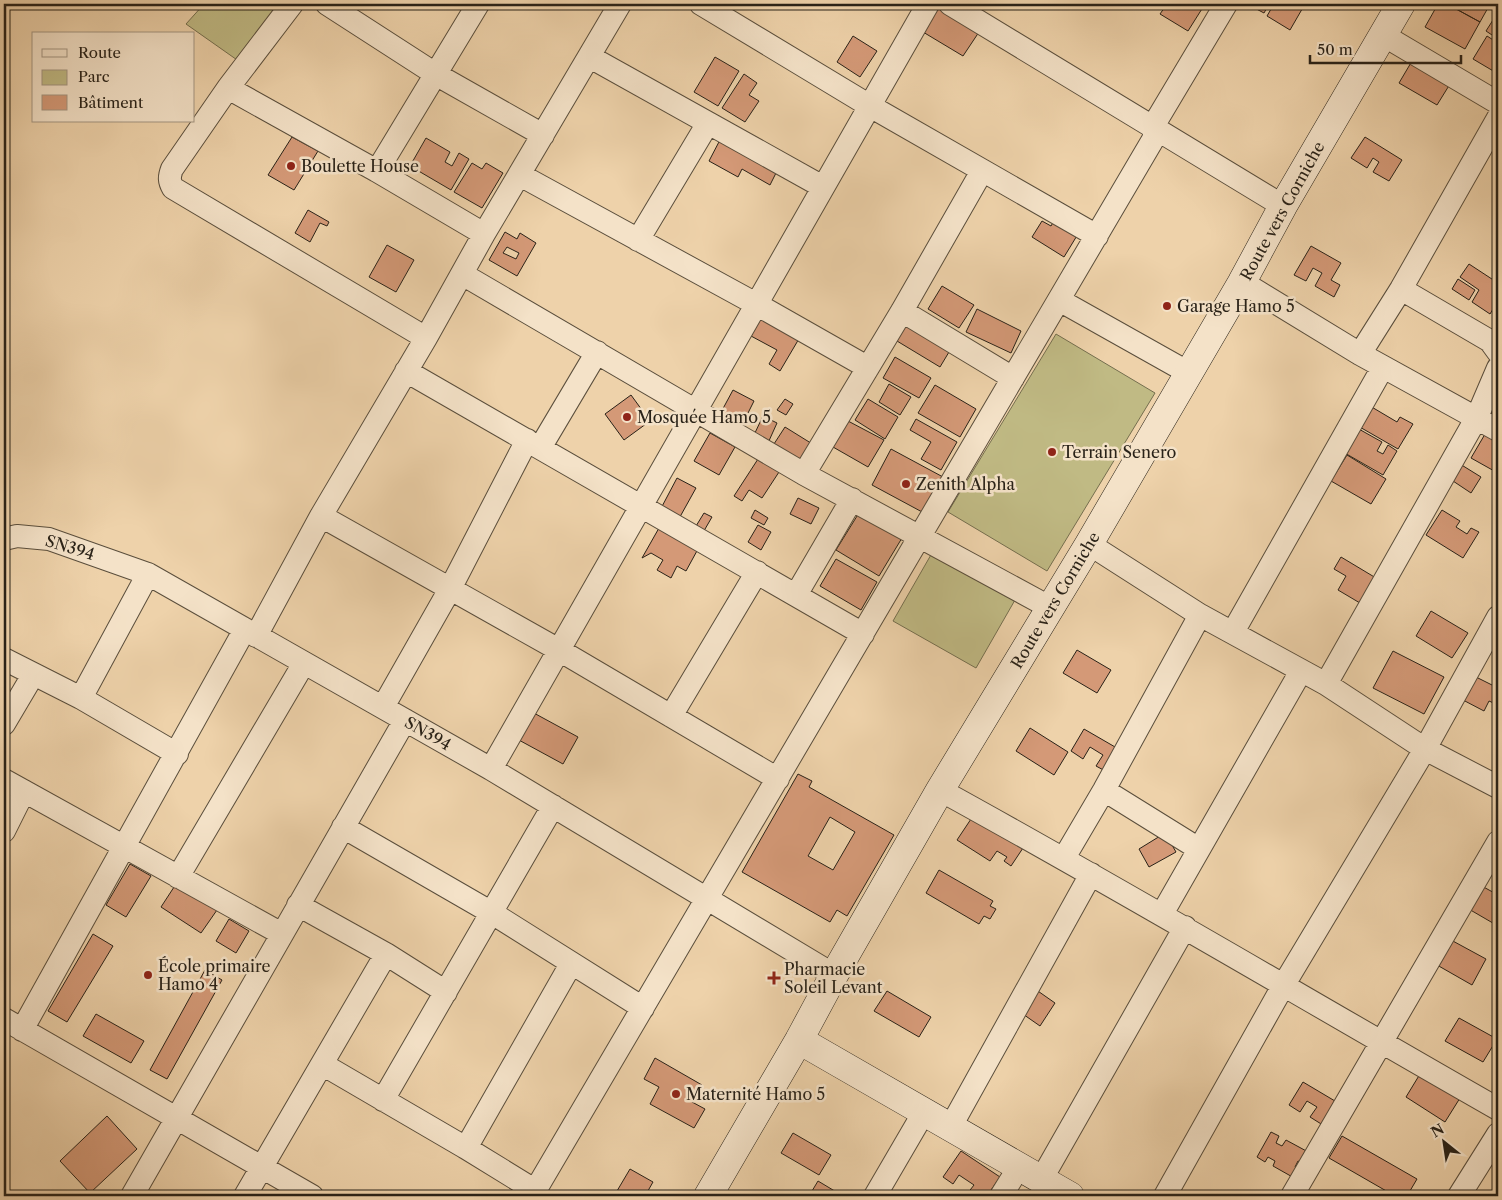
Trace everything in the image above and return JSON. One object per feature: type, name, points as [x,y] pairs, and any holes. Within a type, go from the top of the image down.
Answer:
[{"type":"main road","name":"Route vers Corniche","points":[[708,1196],[799,1040],[834,974],[940,790],[1089,544],[1401,4]]},
{"type":"main road","points":[[799,1040],[1070,1196]]},
{"type":"street","points":[[292,4],[228,88],[172,169],[169,176],[173,188],[426,338]]},
{"type":"street","points":[[326,4],[437,75],[543,136]]},
{"type":"street","points":[[377,171],[437,75],[478,4]]},
{"type":"street","points":[[312,1196],[13,1024],[124,847],[177,754],[321,516],[620,4]]},
{"type":"street","points":[[701,4],[870,106],[1097,236]]},
{"type":"street","points":[[491,770],[928,4]]},
{"type":"street","points":[[950,4],[1283,206]]},
{"type":"street","points":[[322,1064],[466,1148],[534,1194],[1097,236],[1226,4]]},
{"type":"street","points":[[1383,35],[1498,103]]},
{"type":"street","points":[[590,57],[823,188]]},
{"type":"street","points":[[228,88],[377,171],[484,234]]},
{"type":"street","points":[[1360,354],[1401,289],[1498,118]]},
{"type":"street","points":[[638,240],[708,123]]},
{"type":"street","points":[[804,474],[902,311],[982,171]]},
{"type":"street","points":[[520,175],[867,367]]},
{"type":"street","points":[[462,274],[804,474],[1051,608]]},
{"type":"street","points":[[1242,282],[1360,354],[1498,430]]},
{"type":"street","points":[[1401,289],[1496,340]]},
{"type":"street","points":[[1059,300],[1189,373]]},
{"type":"street","points":[[902,311],[1013,378]]},
{"type":"street","points":[[383,707],[533,444],[597,352]]},
{"type":"street","points":[[1233,632],[1383,366]]},
{"type":"street","points":[[1326,684],[1477,417],[1498,368]]},
{"type":"street","points":[[406,371],[863,634]]},
{"type":"street","points":[[796,595],[852,499]]},
{"type":"street","points":[[321,516],[559,650],[778,779]]},
{"type":"street","name":"SN394","points":[[4,539],[17,536],[49,538],[148,574],[553,806],[834,974]]},
{"type":"street","points":[[1089,544],[1200,615],[1326,684],[1425,749],[1498,787]]},
{"type":"street","points":[[672,716],[757,572]]},
{"type":"street","points":[[80,698],[148,574]]},
{"type":"street","points":[[1064,858],[1104,790],[1200,615]]},
{"type":"street","points":[[1165,1196],[1283,986],[1425,749],[1498,617]]},
{"type":"street","points":[[4,659],[80,698],[177,754]]},
{"type":"street","points":[[178,877],[304,663]]},
{"type":"street","points":[[1162,914],[1301,671]]},
{"type":"street","points":[[4,724],[33,675]]},
{"type":"street","points":[[132,1196],[405,720]]},
{"type":"street","points":[[4,780],[282,934]]},
{"type":"street","points":[[940,790],[1185,927],[1283,986],[1498,1109]]},
{"type":"street","points":[[1104,790],[1199,849]]},
{"type":"street","points":[[4,831],[24,791]]},
{"type":"street","points":[[383,1100],[553,806]]},
{"type":"street","points":[[343,827],[492,913],[643,1008]]},
{"type":"street","points":[[1292,1196],[1498,842]]},
{"type":"street","points":[[950,1128],[1092,874]]},
{"type":"street","points":[[298,905],[386,954],[446,992]]},
{"type":"street","points":[[1001,1196],[1030,1173],[1185,927]]},
{"type":"street","points":[[245,1196],[386,954]]},
{"type":"street","points":[[466,1148],[571,964]]},
{"type":"street","points":[[875,1196],[924,1112]]},
{"type":"street","points":[[1460,1196],[1498,1134]]},
{"type":"green space","points":[[204,4],[284,4],[240,62],[186,24]]},
{"type":"green space","name":"Terrain Senero","points":[[1056,334],[1155,393],[1047,571],[948,512]]},
{"type":"green space","points":[[932,553],[1015,600],[976,668],[893,621]]},
{"type":"building","points":[[736,4],[747,4],[744,9]]},
{"type":"building","points":[[933,4],[979,32],[963,56],[918,29]]},
{"type":"building","points":[[1167,4],[1205,4],[1188,31],[1160,14]]},
{"type":"building","points":[[1247,4],[1269,4],[1264,13]]},
{"type":"building","points":[[1274,4],[1305,4],[1290,30],[1267,16]]},
{"type":"building","points":[[1438,4],[1447,4],[1480,22],[1465,49],[1425,27]]},
{"type":"building","points":[[1447,4],[1486,4],[1489,6],[1480,22]]},
{"type":"building","points":[[1498,12],[1498,39],[1486,31]]},
{"type":"building","points":[[853,36],[877,51],[860,77],[837,62]]},
{"type":"building","points":[[1487,36],[1498,43],[1498,72],[1473,59]]},
{"type":"building","points":[[715,57],[739,71],[718,106],[694,92]]},
{"type":"building","points":[[1412,61],[1450,84],[1437,105],[1399,83]]},
{"type":"building","points":[[744,74],[757,83],[749,95],[759,101],[745,122],[722,108]]},
{"type":"building","name":"Boulette House","points":[[292,137],[318,151],[294,190],[268,175]]},
{"type":"building","points":[[1365,137],[1402,160],[1389,181],[1373,172],[1379,162],[1373,158],[1367,168],[1351,158]]},
{"type":"building","points":[[426,138],[450,152],[445,162],[452,166],[459,153],[469,159],[451,190],[410,166]]},
{"type":"building","points":[[721,138],[778,169],[770,185],[742,169],[738,177],[709,161]]},
{"type":"building","points":[[472,163],[482,169],[486,163],[503,173],[482,208],[454,192]]},
{"type":"building","points":[[308,210],[329,222],[327,226],[320,223],[310,242],[295,233]]},
{"type":"building","points":[[1055,219],[1078,234],[1064,257],[1032,237],[1042,221],[1051,226]]},
{"type":"building","points":[[505,232],[517,239],[520,233],[536,243],[517,276],[489,260]],"holes":[[[507,247],[519,253],[516,259],[503,253]]]},
{"type":"building","points":[[387,245],[414,260],[396,292],[369,277]]},
{"type":"building","points":[[1311,246],[1341,263],[1331,280],[1340,285],[1334,297],[1315,286],[1322,273],[1313,268],[1306,281],[1294,275]]},
{"type":"building","points":[[1469,264],[1498,283],[1498,301],[1490,314],[1472,302],[1479,290],[1460,277]]},
{"type":"building","points":[[1458,279],[1475,290],[1469,300],[1452,289]]},
{"type":"building","points":[[942,286],[974,305],[959,328],[928,309]]},
{"type":"building","points":[[977,309],[1021,331],[1011,353],[966,332]]},
{"type":"building","points":[[763,315],[800,337],[780,371],[769,364],[777,350],[751,336]]},
{"type":"building","points":[[904,318],[952,347],[940,367],[892,338]]},
{"type":"building","points":[[895,357],[931,378],[919,398],[883,378]]},
{"type":"building","points":[[889,384],[911,397],[900,415],[879,402]]},
{"type":"building","points":[[935,385],[976,409],[960,437],[918,413]]},
{"type":"building","points":[[733,390],[754,401],[741,427],[719,416]]},
{"type":"building","name":"Mosquée Hamo 5","points":[[631,395],[650,421],[624,440],[605,414]]},
{"type":"building","points":[[785,399],[793,404],[786,415],[777,410]]},
{"type":"building","points":[[868,399],[898,417],[885,439],[855,420]]},
{"type":"building","points":[[1370,406],[1397,422],[1400,417],[1413,424],[1398,449],[1358,426]]},
{"type":"building","points":[[763,416],[777,423],[768,443],[753,437]]},
{"type":"building","points":[[916,419],[957,442],[941,470],[921,459],[931,442],[910,430]]},
{"type":"building","points":[[848,421],[884,440],[868,467],[833,447]]},
{"type":"building","points":[[785,427],[814,445],[801,465],[772,447]]},
{"type":"building","points":[[1357,428],[1382,442],[1377,451],[1383,454],[1388,445],[1397,451],[1383,475],[1343,452]]},
{"type":"building","points":[[1488,429],[1498,436],[1498,468],[1496,472],[1471,458]]},
{"type":"building","points":[[710,433],[735,447],[719,475],[694,461]]},
{"type":"building","points":[[891,449],[943,477],[924,513],[872,485]]},
{"type":"building","points":[[1347,455],[1386,479],[1371,504],[1331,481]]},
{"type":"building","points":[[758,459],[779,472],[762,498],[749,490],[742,501],[734,496]]},
{"type":"building","points":[[1460,464],[1481,477],[1471,493],[1450,479]]},
{"type":"building","points":[[677,478],[696,488],[676,524],[658,514]]},
{"type":"building","points":[[798,498],[819,508],[811,524],[790,514]]},
{"type":"building","points":[[862,508],[905,533],[879,576],[836,550]]},
{"type":"building","points":[[755,510],[768,518],[764,525],[751,518]]},
{"type":"building","points":[[1442,510],[1460,521],[1456,527],[1467,534],[1471,528],[1479,532],[1463,558],[1426,535]]},
{"type":"building","points":[[704,513],[712,517],[701,536],[693,531]]},
{"type":"building","points":[[758,525],[771,532],[761,550],[748,542]]},
{"type":"building","points":[[659,528],[698,549],[686,571],[677,566],[671,578],[657,570],[663,560],[651,553],[642,558]]},
{"type":"building","points":[[1341,557],[1381,581],[1365,606],[1338,590],[1346,576],[1334,569]]},
{"type":"building","points":[[836,559],[877,582],[861,610],[820,586]]},
{"type":"building","points":[[1431,611],[1468,633],[1452,658],[1416,636]]},
{"type":"building","points":[[1077,650],[1111,670],[1097,693],[1063,673]]},
{"type":"building","points":[[1393,651],[1444,677],[1424,714],[1373,688]]},
{"type":"building","points":[[1476,677],[1498,688],[1498,705],[1489,701],[1484,711],[1463,700]]},
{"type":"building","points":[[1498,706],[1498,719],[1493,716]]},
{"type":"building","points":[[532,712],[578,737],[563,764],[517,739]]},
{"type":"building","points":[[1030,728],[1068,752],[1054,775],[1016,751]]},
{"type":"building","points":[[1084,729],[1122,751],[1109,773],[1096,766],[1103,755],[1090,747],[1083,759],[1071,751]]},
{"type":"building","points":[[798,774],[812,781],[809,787],[894,835],[847,916],[837,910],[830,922],[742,872]],"holes":[[[830,817],[855,832],[833,870],[808,856]]]},
{"type":"building","points":[[973,816],[1023,848],[1011,866],[1004,861],[1007,857],[997,851],[990,861],[957,840]]},
{"type":"building","points":[[1165,833],[1176,852],[1149,867],[1139,849]]},
{"type":"building","points":[[130,864],[151,876],[126,917],[106,905]]},
{"type":"building","points":[[939,870],[993,901],[990,906],[996,909],[990,919],[984,916],[979,924],[926,893]]},
{"type":"building","points":[[176,884],[217,910],[201,933],[161,907]]},
{"type":"building","points":[[1480,885],[1498,895],[1498,926],[1467,908]]},
{"type":"building","points":[[229,919],[249,931],[236,953],[216,941]]},
{"type":"building","points":[[93,934],[113,946],[67,1022],[48,1011]]},
{"type":"building","points":[[1451,940],[1486,959],[1472,985],[1437,965]]},
{"type":"building","points":[[205,970],[222,980],[167,1079],[150,1070]]},
{"type":"building","points":[[1035,989],[1055,1003],[1040,1026],[1020,1012]]},
{"type":"building","points":[[887,991],[931,1017],[919,1037],[874,1011]]},
{"type":"building","points":[[96,1014],[144,1041],[131,1063],[83,1036]]},
{"type":"building","points":[[1459,1018],[1497,1039],[1483,1062],[1445,1041]]},
{"type":"building","name":"Maternité Hamo 5","points":[[655,1058],[702,1085],[692,1102],[705,1109],[694,1128],[650,1104],[659,1087],[644,1079]]},
{"type":"building","points":[[1420,1074],[1460,1098],[1445,1122],[1406,1097]]},
{"type":"building","points":[[1303,1082],[1340,1104],[1326,1127],[1310,1117],[1317,1107],[1307,1101],[1300,1112],[1289,1105]]},
{"type":"building","points":[[107,1116],[137,1149],[90,1193],[60,1161]]},
{"type":"building","points":[[1271,1132],[1279,1136],[1276,1143],[1282,1146],[1286,1140],[1310,1153],[1304,1164],[1298,1161],[1295,1167],[1300,1170],[1296,1179],[1273,1166],[1275,1161],[1268,1157],[1265,1162],[1257,1157]]},
{"type":"building","points":[[793,1133],[831,1155],[819,1175],[781,1153]]},
{"type":"building","points":[[1342,1136],[1417,1179],[1407,1196],[1395,1196],[1329,1158]]},
{"type":"building","points":[[961,1151],[1000,1177],[987,1196],[971,1196],[967,1194],[974,1185],[959,1175],[953,1184],[943,1177]]},
{"type":"building","points":[[630,1169],[653,1182],[645,1196],[614,1196]]},
{"type":"building","points":[[818,1181],[843,1196],[809,1196]]},
{"type":"place","name":"Boulette House","points":[[291,166]]},
{"type":"place","name":"Garage Hamo 5","points":[[1167,306]]},
{"type":"place","name":"Mosquée Hamo 5","points":[[627,417]]},
{"type":"place","name":"Terrain Senero","points":[[1052,452]]},
{"type":"place","name":"Zenith Alpha","points":[[906,484]]},
{"type":"place","name":"École primaire Hamo 4","points":[[148,975]]},
{"type":"place","name":"Pharmacie Soleil Levant","points":[[774,978]]},
{"type":"place","name":"Maternité Hamo 5","points":[[676,1094]]}]
